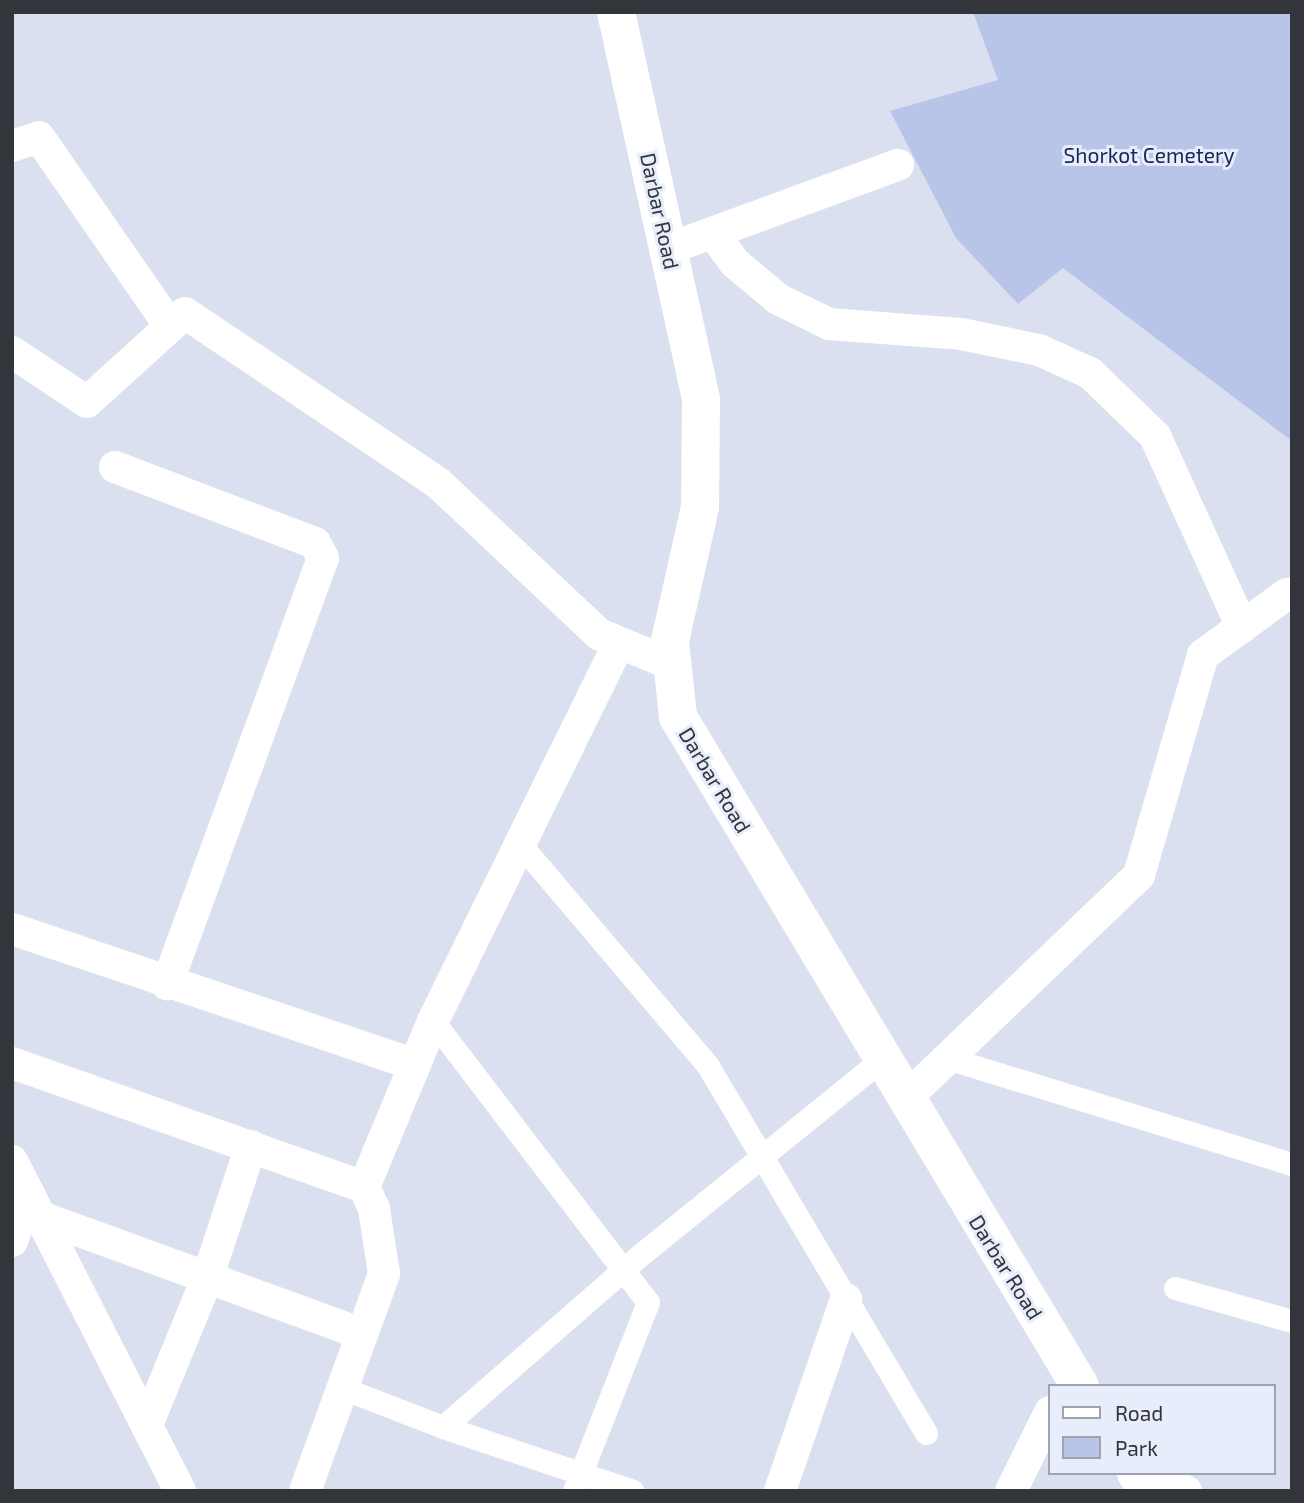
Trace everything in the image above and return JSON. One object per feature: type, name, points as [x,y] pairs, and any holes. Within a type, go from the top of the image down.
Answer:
[{"type":"street","name":"Darbar Road","points":[[616,12],[701,400],[700,508],[670,640],[678,717],[1072,1381]]},
{"type":"street","points":[[12,146],[39,137],[170,326]]},
{"type":"street","points":[[668,249],[898,165]]},
{"type":"street","points":[[713,233],[735,263],[778,299],[829,324],[961,334],[1039,350],[1090,373],[1155,436],[1242,627]]},
{"type":"street","points":[[12,352],[87,402],[185,313],[438,483],[599,634],[673,665]]},
{"type":"street","points":[[115,467],[315,543],[323,558],[167,984]]},
{"type":"street","points":[[905,1099],[1139,875],[1203,655],[1287,594]]},
{"type":"street","points":[[364,1187],[433,1021],[619,643]]},
{"type":"street","points":[[520,844],[708,1066],[926,1433]]},
{"type":"street","points":[[12,929],[167,984],[415,1065]]},
{"type":"street","points":[[433,1021],[627,1267],[648,1302],[577,1483]]},
{"type":"street","points":[[947,1058],[1292,1164]]},
{"type":"street","points":[[443,1427],[627,1267],[881,1060]]},
{"type":"street","points":[[12,1063],[364,1187],[374,1209],[384,1274],[305,1491]]},
{"type":"street","points":[[147,1425],[208,1276],[251,1146]]},
{"type":"street","points":[[12,1161],[180,1491]]},
{"type":"street","points":[[35,1206],[208,1276],[362,1334]]},
{"type":"street","points":[[12,1241],[35,1206]]},
{"type":"street","points":[[1175,1288],[1292,1321]]},
{"type":"street","points":[[780,1491],[846,1299]]},
{"type":"street","points":[[342,1388],[577,1483],[633,1491]]},
{"type":"street","points":[[1011,1491],[1048,1416]]},
{"type":"street","points":[[1141,1480],[1186,1491]]},
{"type":"green space","name":"Shorkot Cemetery","points":[[973,12],[1292,12],[1292,441],[1063,268],[1018,304],[956,238],[890,111],[998,80]]}]
